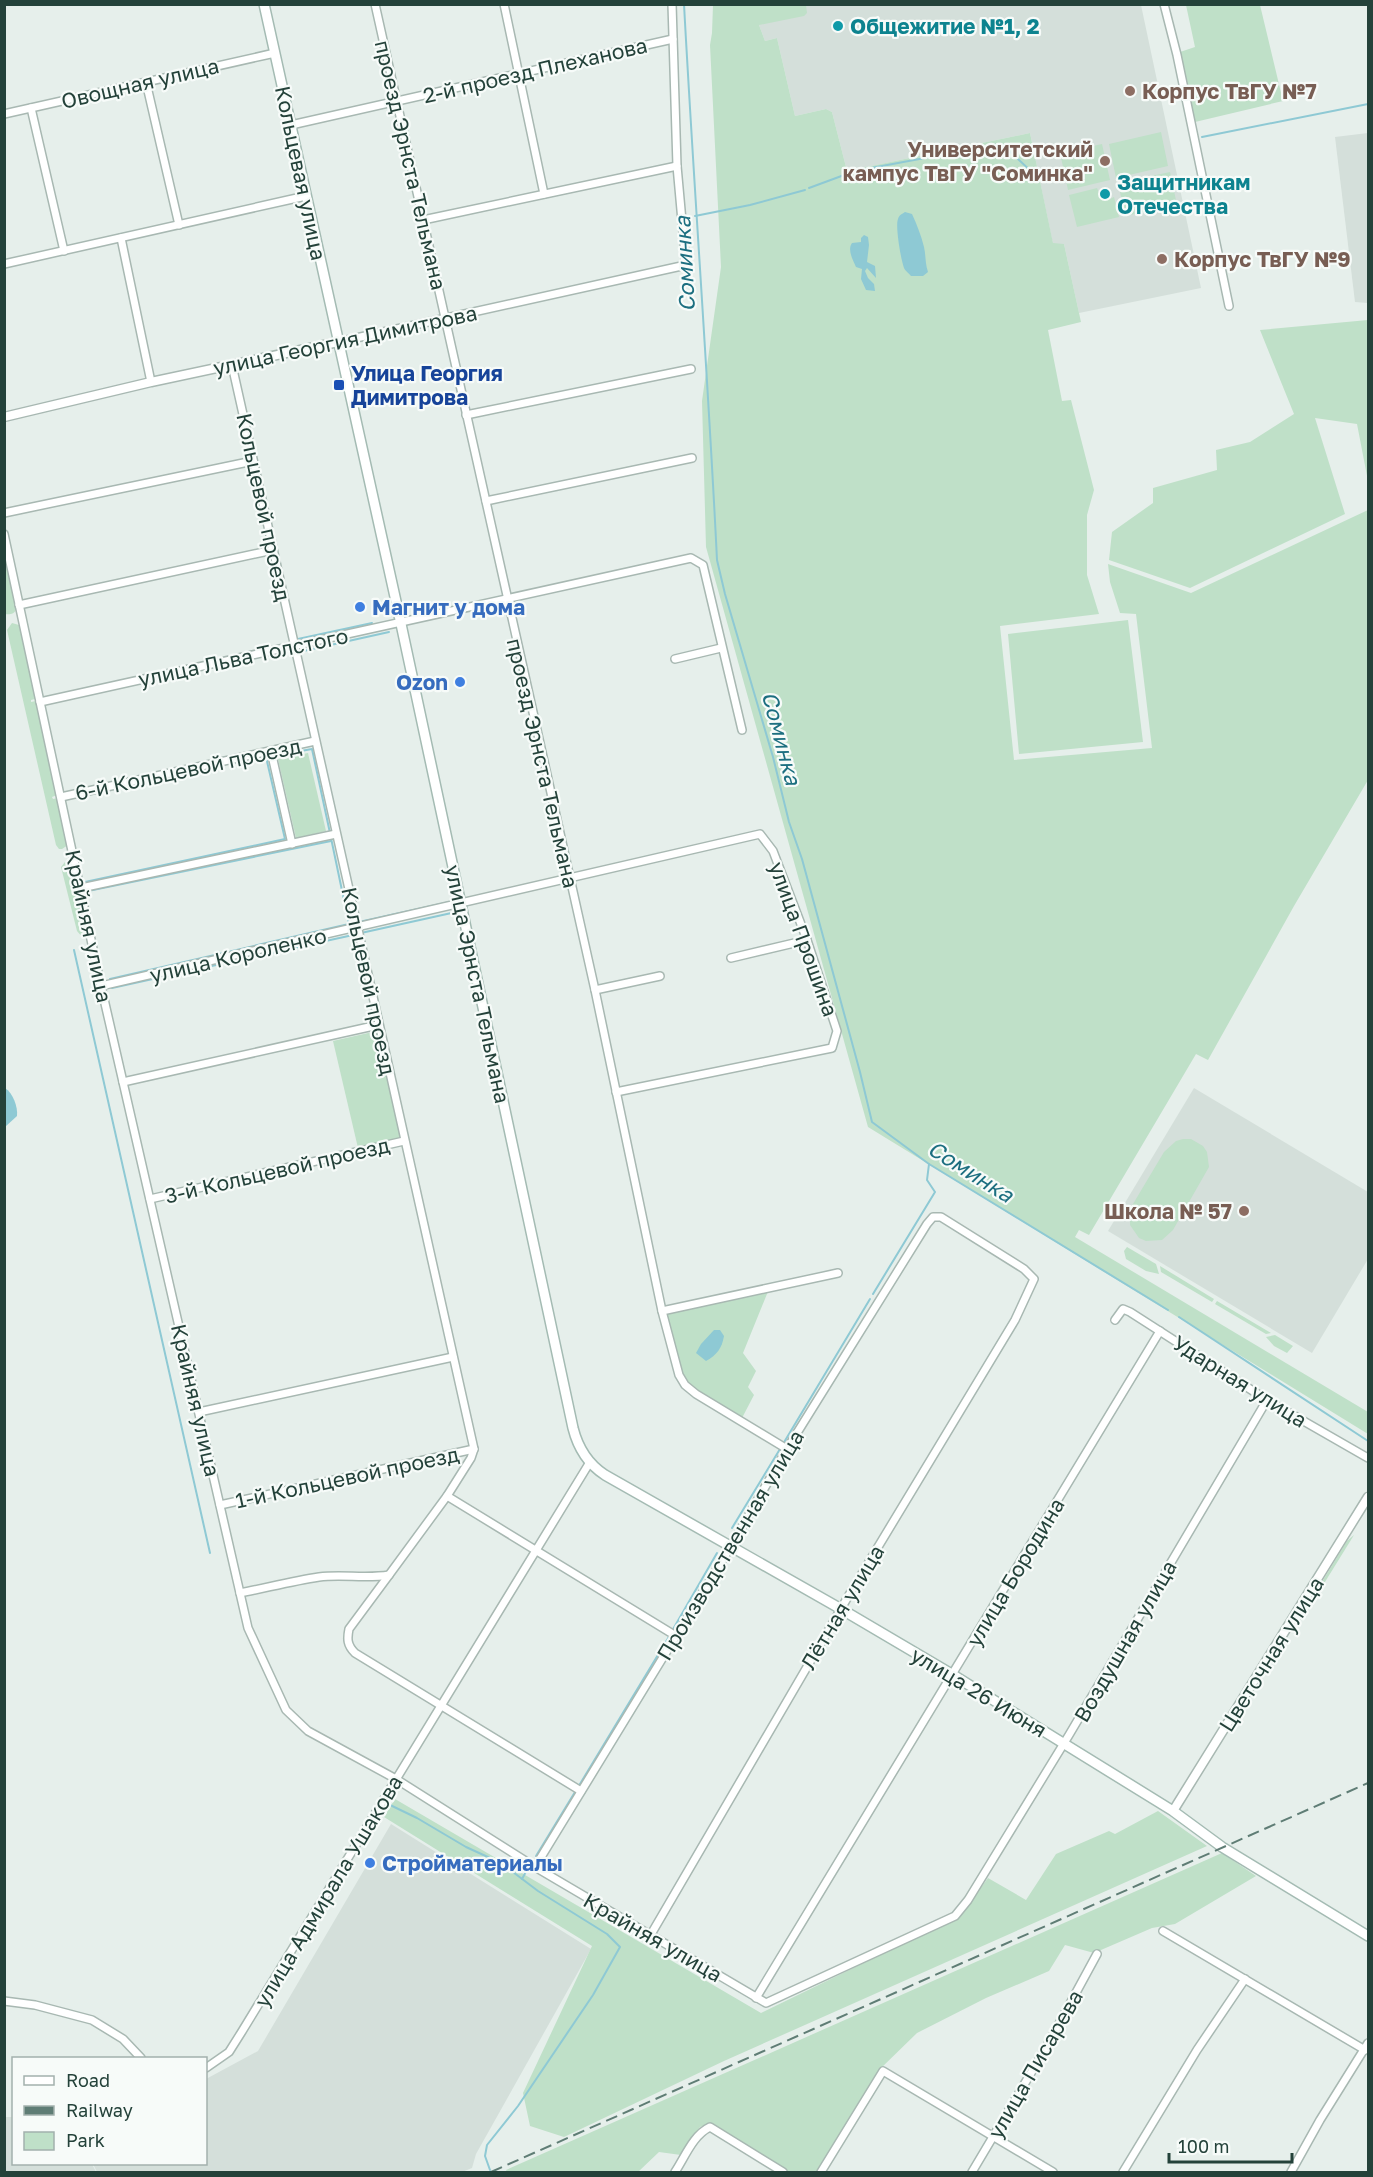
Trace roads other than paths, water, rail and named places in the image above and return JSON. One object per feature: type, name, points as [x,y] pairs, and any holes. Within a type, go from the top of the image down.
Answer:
[{"type":"main road","name":"Кольцевая улица","points":[[264,4],[339,342]]},
{"type":"main road","name":"улица Эрнста Тельмана","points":[[339,342],[578,1445],[590,1462],[605,1475],[731,1546]]},
{"type":"main road","name":"улица 26 Июня","points":[[731,1546],[953,1675],[1173,1811],[1222,1847],[1368,1936]]},
{"type":"street","name":"проезд Эрнста Тельмана","points":[[375,4],[595,990],[662,1311],[679,1375],[685,1385],[786,1449]]},
{"type":"street","points":[[504,4],[544,194]]},
{"type":"street","points":[[423,220],[677,166],[672,4]]},
{"type":"street","points":[[1164,4],[1177,55],[1229,306]]},
{"type":"street","name":"2-й проезд Плеханова","points":[[291,125],[673,39]]},
{"type":"street","name":"Овощная улица","points":[[4,114],[275,53]]},
{"type":"street","points":[[146,82],[179,225]]},
{"type":"street","points":[[30,108],[64,251]]},
{"type":"street","name":"улица Георгия Димитрова","points":[[4,417],[151,382],[686,265],[677,166]]},
{"type":"street","points":[[4,264],[306,196]]},
{"type":"street","points":[[122,238],[151,382]]},
{"type":"street","name":"Кольцевой проезд","points":[[232,364],[474,1449]]},
{"type":"street","points":[[466,415],[691,369]]},
{"type":"street","points":[[486,501],[692,458]]},
{"type":"street","points":[[4,513],[254,461]]},
{"type":"street","name":"Крайняя улица","points":[[4,534],[123,1083],[248,1628],[286,1710],[308,1731],[396,1779],[535,1867],[766,2003]]},
{"type":"street","points":[[20,605],[273,550]]},
{"type":"street","name":"улица Льва Толстого","points":[[40,702],[294,645],[401,624],[691,558],[703,565],[721,648]]},
{"type":"street","points":[[675,659],[721,648],[742,730]]},
{"type":"street","name":"6-й Кольцевой проезд","points":[[61,797],[315,741]]},
{"type":"street","points":[[271,751],[292,844]]},
{"type":"street","points":[[81,888],[336,834]]},
{"type":"street","name":"улица Короленко","points":[[102,986],[760,834]]},
{"type":"street","name":"улица Прошина","points":[[616,1092],[832,1048],[837,1031],[807,940],[772,851],[760,834]]},
{"type":"street","points":[[731,958],[807,940]]},
{"type":"street","points":[[595,990],[660,976]]},
{"type":"street","points":[[123,1083],[378,1025]]},
{"type":"street","name":"3-й Кольцевой проезд","points":[[150,1199],[404,1142]]},
{"type":"street","name":"Лётная улица","points":[[650,1936],[841,1609],[1015,1320],[1034,1279],[1024,1269],[941,1217],[933,1217],[927,1224]]},
{"type":"street","name":"Производственная улица","points":[[535,1867],[731,1546],[786,1449],[927,1224]]},
{"type":"street","points":[[662,1311],[838,1273]]},
{"type":"street","name":"Ударная улица","points":[[1115,1320],[1123,1309],[1266,1400],[1368,1458]]},
{"type":"street","name":"улица Бородина","points":[[756,1998],[1160,1331]]},
{"type":"street","points":[[199,1412],[453,1357]]},
{"type":"street","name":"Воздушная улица","points":[[766,2003],[955,1916],[968,1900],[1064,1743],[1266,1400]]},
{"type":"street","points":[[474,1449],[471,1458],[447,1496],[350,1629],[347,1639],[349,1647],[355,1653],[581,1791]]},
{"type":"street","name":"1-й Кольцевой проезд","points":[[220,1504],[474,1449]]},
{"type":"street","name":"улица Адмирала Ушакова","points":[[207,2067],[229,2052],[590,1462]]},
{"type":"street","points":[[447,1496],[675,1636]]},
{"type":"street","name":"Цветочная улица","points":[[1173,1811],[1368,1497]]},
{"type":"street","points":[[240,1593],[319,1577],[372,1578],[389,1575]]},
{"type":"street","points":[[1163,1931],[1367,2047],[1320,2120],[1291,2172]]},
{"type":"street","name":"улица Писарева","points":[[972,2172],[1047,2046],[1097,1954]]},
{"type":"street","points":[[1123,2172],[1197,2050],[1245,1979]]},
{"type":"street","points":[[4,2001],[35,2005],[92,2020],[123,2039],[140,2057]]},
{"type":"street","points":[[821,2172],[883,2072],[1053,2172]]},
{"type":"street","points":[[675,2172],[695,2139],[702,2131],[710,2127],[783,2172]]},
{"type":"water","points":[[905,212],[912,214],[925,250],[928,272],[923,276],[911,276],[903,264],[897,223],[899,216]]},
{"type":"water","points":[[864,235],[868,237],[869,245],[867,262],[875,266],[876,278],[867,268],[865,271],[874,284],[875,291],[866,290],[861,279],[862,269],[856,267],[850,252],[852,243],[861,242]]},
{"type":"water","points":[[5,1088],[13,1097],[17,1116],[5,1127]]},
{"type":"water","points":[[714,1330],[720,1330],[724,1336],[723,1340],[718,1351],[706,1361],[696,1353]]},
{"type":"waterway","name":"Соминка","points":[[684,4],[717,560],[789,822],[802,859],[872,1122],[929,1164],[1168,1310]]},
{"type":"waterway","points":[[1202,137],[1368,104]]},
{"type":"waterway","points":[[809,188],[855,171],[1000,144],[1035,175]]},
{"type":"waterway","points":[[695,216],[750,205],[805,190]]},
{"type":"waterway","points":[[298,639],[372,623]]},
{"type":"waterway","points":[[299,652],[389,632]]},
{"type":"waterway","points":[[273,756],[312,749],[330,833]]},
{"type":"waterway","points":[[85,882],[285,839],[266,757],[271,756]]},
{"type":"waterway","points":[[110,979],[349,924],[331,838]]},
{"type":"waterway","points":[[88,891],[331,841]]},
{"type":"waterway","points":[[359,922],[454,901]]},
{"type":"waterway","points":[[361,933],[456,912]]},
{"type":"waterway","points":[[112,988],[353,935]]},
{"type":"waterway","points":[[74,950],[210,1553]]},
{"type":"waterway","points":[[873,1294],[935,1192],[927,1180],[929,1164]]},
{"type":"waterway","points":[[783,1444],[870,1299]]},
{"type":"waterway","name":"Соминка","points":[[1179,1317],[1368,1441]]},
{"type":"waterway","points":[[732,1528],[780,1449]]},
{"type":"waterway","points":[[672,1631],[717,1553]]},
{"type":"waterway","points":[[580,1784],[670,1635]]},
{"type":"waterway","points":[[536,1856],[575,1792]]},
{"type":"waterway","points":[[388,1804],[466,1847],[501,1863],[538,1891],[607,1934],[620,1947],[593,1995],[518,2106],[487,2145],[485,2156],[490,2170]]},
{"type":"waterway","points":[[522,1879],[528,1868]]},
{"type":"railway","points":[[491,2172],[1368,1783]]},
{"type":"place","name":"Общежитие №1, 2","points":[[838,26]]},
{"type":"place","name":"Корпус ТвГУ №7","points":[[1130,91]]},
{"type":"place","name":"Университетский кампус ТвГУ \"Соминка\"","points":[[1105,161]]},
{"type":"place","name":"Защитникам Отечества","points":[[1105,194]]},
{"type":"place","name":"Корпус ТвГУ №9","points":[[1162,259]]},
{"type":"place","name":"Улица Георгия Димитрова","points":[[339,385]]},
{"type":"place","name":"Магнит у дома","points":[[360,607]]},
{"type":"place","name":"Ozon","points":[[460,682]]},
{"type":"place","name":"Школа № 57","points":[[1244,1211]]},
{"type":"place","name":"Стройматериалы","points":[[370,1863]]}]
